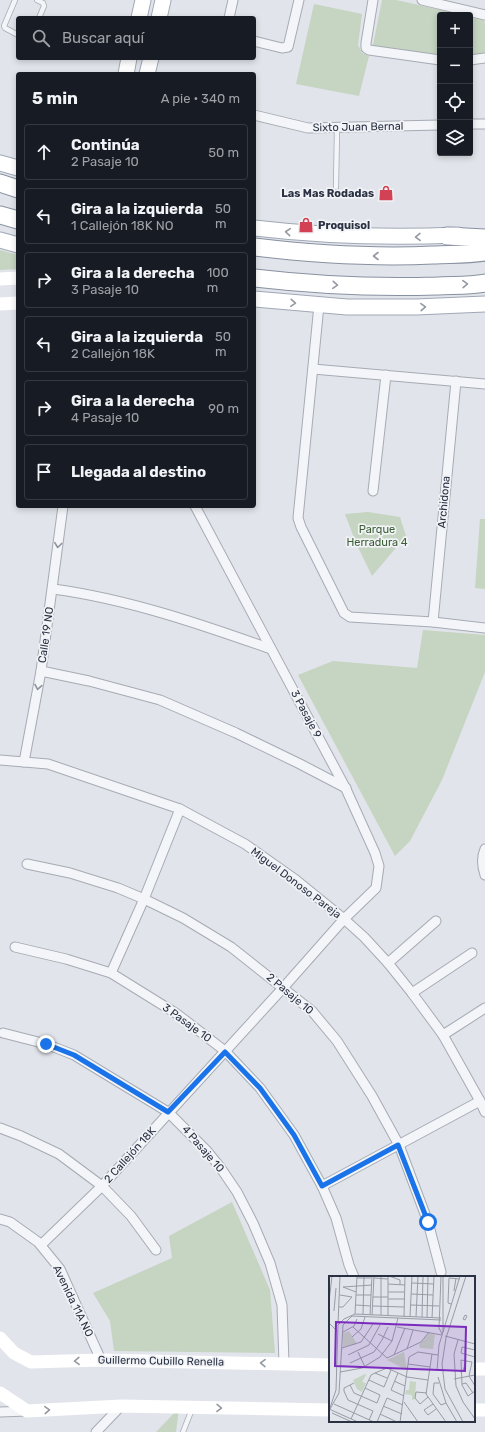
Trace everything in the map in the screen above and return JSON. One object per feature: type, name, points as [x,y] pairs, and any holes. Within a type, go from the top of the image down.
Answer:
[{"type":"highway","points":[[0,183],[16,188]]},
{"type":"highway","points":[[0,215],[16,219]]},
{"type":"highway","points":[[448,236],[485,238]]},
{"type":"highway","points":[[256,247],[287,251],[352,255],[419,256],[485,252]]},
{"type":"highway","points":[[256,278],[352,286],[420,286],[485,283]]},
{"type":"main road","points":[[139,16],[143,0]]},
{"type":"main road","points":[[159,16],[163,0]]},
{"type":"main road","points":[[126,72],[129,60]]},
{"type":"main road","points":[[148,72],[150,60]]},
{"type":"main road","points":[[0,163],[16,167]]},
{"type":"main road","points":[[256,228],[350,236],[415,237],[485,233]]},
{"type":"main road","points":[[0,240],[16,244]]},
{"type":"main road","points":[[256,299],[347,307],[416,307],[485,304]]},
{"type":"street","points":[[229,16],[233,0]]},
{"type":"street","points":[[256,41],[285,48],[288,46],[299,0]]},
{"type":"street","points":[[373,0],[366,48],[369,50],[437,60]]},
{"type":"street","points":[[422,0],[485,15]]},
{"type":"street","points":[[473,60],[485,58]]},
{"type":"street","name":"Sixto Juan Bernal","points":[[256,115],[308,128],[437,125]]},
{"type":"street","points":[[473,124],[485,124]]},
{"type":"street","points":[[0,279],[16,278]]},
{"type":"street","points":[[0,304],[16,303]]},
{"type":"street","points":[[319,305],[298,518],[301,527],[344,612],[350,617],[433,622],[485,628]]},
{"type":"street","points":[[313,369],[485,384]]},
{"type":"street","points":[[373,491],[386,375]]},
{"type":"street","name":"Archidona","points":[[433,622],[456,381]]},
{"type":"street","name":"Calle 19 NO","points":[[24,762],[41,671],[63,508]]},
{"type":"street","name":"3 Pasaje 9","points":[[196,508],[346,789],[375,853],[379,866],[376,888],[344,919]]},
{"type":"street","points":[[53,589],[111,599],[163,613],[271,649]]},
{"type":"street","points":[[41,671],[89,681],[160,700],[236,733],[300,764],[346,789]]},
{"type":"street","name":"Miguel Donoso Pareja","points":[[0,760],[48,764],[180,809],[245,844],[296,880],[364,937],[388,963],[443,1035],[485,1112]]},
{"type":"street","points":[[111,973],[144,899],[180,809]]},
{"type":"street","points":[[485,849],[482,866],[485,875]]},
{"type":"street","name":"2 Pasaje 10","points":[[27,864],[77,875],[118,888],[183,918],[231,947],[312,1011],[337,1042],[372,1096],[398,1145],[428,1222],[441,1272]]},
{"type":"street","name":"2 Callejón 18K","points":[[40,1245],[102,1186],[344,919]]},
{"type":"street","points":[[388,963],[436,921]]},
{"type":"street","name":"3 Pasaje 10","points":[[15,947],[66,959],[111,973],[177,1014],[225,1052],[260,1088],[294,1135],[322,1186],[336,1218],[354,1276]]},
{"type":"street","points":[[412,993],[472,953]]},
{"type":"street","points":[[443,1035],[485,1008]]},
{"type":"street","name":"4 Pasaje 10","points":[[3,1033],[46,1044],[74,1055],[168,1112],[198,1141],[220,1167],[237,1192],[253,1223],[270,1263],[282,1305],[284,1363]]},
{"type":"street","points":[[322,1186],[480,1101]]},
{"type":"street","points":[[0,1128],[59,1154],[102,1186],[131,1216],[156,1250]]},
{"type":"street","name":"Avenida 11A NO","points":[[0,1219],[10,1222],[38,1242],[60,1269],[101,1360]]},
{"type":"street","name":"Guillermo Cubillo Renella","points":[[0,1338],[14,1353],[31,1362],[101,1360],[329,1365]]},
{"type":"street","points":[[0,1393],[28,1411]]},
{"type":"street","points":[[96,1432],[121,1406]]},
{"type":"street","points":[[0,1412],[121,1406],[329,1410]]},
{"type":"lane","points":[[15,0],[4,26],[16,34]]},
{"type":"lane","points":[[37,0],[43,3],[44,6],[40,16]]},
{"type":"lane","points":[[336,187],[337,128]]},
{"type":"lane","points":[[183,1432],[192,1408]]},
{"type":"green space","points":[[382,0],[396,0],[450,12],[437,12],[437,57],[406,53],[373,45]]},
{"type":"green space","points":[[314,4],[362,14],[358,45],[362,53],[369,56],[359,96],[296,84]]},
{"type":"green space","points":[[473,17],[484,19],[485,54],[473,56]]},
{"type":"green space","points":[[0,250],[16,254],[16,269],[0,270]]},
{"type":"green space","name":"Parque Herradura 4","points":[[368,512],[400,517],[406,536],[372,576],[356,543],[345,514]]},
{"type":"green space","points":[[480,519],[485,519],[485,589],[475,588]]},
{"type":"green space","points":[[423,630],[485,635],[485,672],[442,780],[410,841],[395,856],[298,675],[333,661],[417,668]]},
{"type":"green space","points":[[232,1202],[270,1290],[275,1353],[114,1351],[110,1321],[93,1293],[172,1258],[169,1236]]},
{"type":"green space","points":[[179,1408],[176,1432],[156,1432]]},
{"type":"place","name":"Las Mas Rodadas","points":[[386,193]]},
{"type":"place","name":"Proquisol","points":[[306,225]]},
{"type":"route","points":[[46,1044],[74,1055],[168,1112],[225,1052],[260,1088],[294,1135],[322,1186],[398,1145],[428,1222]]}]
